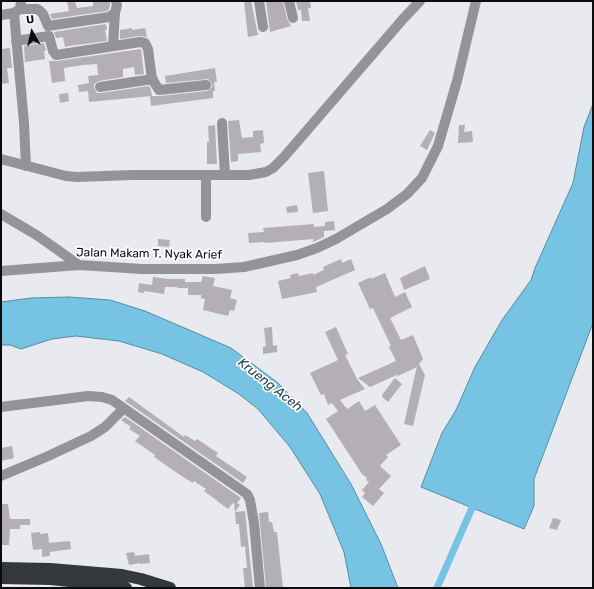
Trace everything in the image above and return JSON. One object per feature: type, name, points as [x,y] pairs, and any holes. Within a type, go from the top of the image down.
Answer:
[{"type":"highway","points":[[1,568],[50,569],[122,575],[170,588]]},
{"type":"highway","points":[[1,578],[50,579],[87,585],[126,588]]},
{"type":"street","points":[[113,46],[117,5],[116,1]]},
{"type":"street","points":[[259,1],[264,27]]},
{"type":"street","points":[[289,1],[293,18]]},
{"type":"street","points":[[1,159],[66,176],[77,177],[261,174],[273,168],[420,1]]},
{"type":"street","name":"Jalan Makam T. Nyak Arief","points":[[1,271],[79,265],[142,269],[215,269],[244,267],[297,255],[317,248],[387,209],[407,194],[422,178],[438,146],[457,81],[476,1]]},
{"type":"street","points":[[19,8],[16,41],[24,123],[26,166]]},
{"type":"street","points":[[1,15],[19,8],[36,9],[40,11],[43,14],[53,51],[56,55],[140,42],[145,43],[153,79],[159,90],[206,85]]},
{"type":"street","points":[[16,41],[48,31],[109,17],[115,14]]},
{"type":"street","points":[[100,87],[153,79]]},
{"type":"street","points":[[222,123],[224,175]]},
{"type":"street","points":[[206,175],[206,216]]},
{"type":"street","points":[[1,214],[38,236],[79,265]]},
{"type":"street","points":[[1,407],[88,396],[102,396],[112,400],[247,494],[250,500],[254,523],[260,588]]},
{"type":"street","points":[[1,476],[91,436],[105,427],[123,409]]},
{"type":"water","points":[[593,104],[593,323],[534,479],[534,506],[524,529],[421,487],[442,433],[456,410],[475,367],[502,320],[531,280],[573,183],[584,127]]},
{"type":"water","name":"Krueng Aceh","points":[[69,297],[110,300],[145,311],[231,348],[278,383],[307,413],[351,484],[381,544],[398,588],[351,588],[344,552],[320,494],[290,447],[258,409],[239,394],[203,372],[162,354],[119,341],[76,336],[52,339],[21,349],[10,345],[1,345],[1,302],[31,298]]},
{"type":"building","points":[[67,1],[75,1],[77,8],[93,6],[93,1],[110,1],[110,5],[107,11],[52,19],[50,14],[69,11]]},
{"type":"building","points":[[244,1],[251,1],[258,35],[248,37]]},
{"type":"building","points":[[266,1],[283,1],[287,19],[291,26],[270,32]]},
{"type":"building","points":[[296,1],[310,1],[311,8],[308,8],[310,21],[302,21],[301,10],[298,10]]},
{"type":"building","points":[[106,24],[107,30],[105,30],[107,41],[65,47],[63,37],[56,38],[54,32]]},
{"type":"building","points":[[132,28],[132,30],[145,28],[147,37],[139,36],[120,39],[120,30]]},
{"type":"building","points":[[44,43],[46,51],[44,51],[45,59],[25,62],[24,46]]},
{"type":"building","points":[[10,48],[12,68],[7,68],[9,83],[1,84],[1,49]]},
{"type":"building","points":[[141,49],[144,74],[135,75],[134,67],[123,69],[123,77],[99,81],[94,84],[94,88],[97,93],[101,93],[149,86],[152,96],[89,102],[88,91],[79,92],[78,85],[89,83],[88,76],[98,75],[97,64],[64,68],[65,81],[52,83],[49,61]]},
{"type":"building","points":[[215,68],[217,82],[214,82],[215,91],[213,91],[213,98],[151,106],[150,96],[207,91],[212,87],[211,82],[208,79],[166,83],[165,76]]},
{"type":"building","points":[[68,93],[69,101],[60,103],[59,94]]},
{"type":"building","points":[[239,120],[242,138],[253,137],[253,131],[263,130],[264,143],[260,144],[261,152],[238,154],[238,161],[231,162],[228,121]]},
{"type":"building","points":[[215,125],[217,164],[207,164],[207,142],[209,142],[208,126]]},
{"type":"building","points":[[459,125],[465,125],[464,132],[472,131],[473,142],[458,143]]},
{"type":"building","points":[[430,130],[435,133],[427,150],[420,146]]},
{"type":"building","points":[[324,171],[328,211],[313,213],[308,173]]},
{"type":"building","points":[[297,205],[298,212],[287,213],[286,207]]},
{"type":"building","points":[[334,221],[335,230],[324,231],[324,237],[313,242],[313,239],[249,243],[248,233],[264,232],[263,228],[314,224],[314,227],[325,226],[325,222]]},
{"type":"building","points":[[158,239],[170,240],[169,247],[158,246]]},
{"type":"building","points":[[341,259],[342,263],[351,259],[355,270],[316,287],[317,292],[282,299],[278,281],[291,278],[290,275],[298,273],[299,276],[313,273],[313,275],[324,270],[323,267]]},
{"type":"building","points":[[425,266],[430,279],[404,290],[400,278]]},
{"type":"building","points":[[385,273],[395,297],[405,292],[412,307],[390,318],[401,340],[413,335],[423,359],[419,364],[425,375],[413,426],[404,424],[417,366],[396,377],[399,374],[370,387],[358,378],[396,361],[389,347],[391,346],[373,308],[370,309],[358,283]]},
{"type":"building","points":[[203,276],[215,278],[213,286],[232,290],[230,298],[237,300],[234,311],[230,310],[228,316],[203,310],[205,299],[201,298],[201,295],[188,295],[188,288],[165,287],[164,294],[144,291],[144,293],[138,292],[139,283],[152,285],[153,277],[185,279],[185,282],[201,282]]},
{"type":"building","points":[[272,327],[273,346],[277,345],[277,352],[263,354],[263,347],[266,346],[264,328]]},
{"type":"building","points":[[336,327],[348,354],[345,355],[357,379],[365,389],[340,400],[347,409],[359,401],[365,411],[375,405],[401,445],[386,455],[388,457],[380,466],[391,476],[379,489],[384,493],[373,506],[362,497],[365,493],[362,490],[369,482],[366,480],[367,478],[362,474],[326,419],[338,411],[332,403],[328,405],[324,394],[321,395],[310,373],[338,360],[325,332]]},
{"type":"building","points":[[395,378],[402,384],[388,402],[382,397],[382,395]]},
{"type":"building","points":[[129,397],[184,437],[185,435],[195,441],[197,439],[218,453],[216,456],[247,477],[243,483],[125,401]]},
{"type":"building","points":[[125,417],[241,498],[237,503],[240,505],[235,512],[245,511],[253,588],[245,588],[243,568],[247,568],[245,546],[241,547],[239,524],[236,524],[234,502],[228,509],[204,491],[206,489],[194,481],[193,483],[183,477],[154,457],[155,455],[135,441],[140,436],[129,429],[131,427],[121,420]]},
{"type":"building","points":[[12,446],[14,458],[1,461],[1,448]]},
{"type":"building","points":[[1,504],[8,504],[10,519],[30,519],[30,525],[20,525],[20,529],[10,529],[9,545],[1,545]]},
{"type":"building","points":[[268,512],[269,522],[272,522],[274,532],[277,532],[283,588],[266,588],[259,513]]},
{"type":"building","points":[[553,518],[561,520],[557,530],[549,528]]},
{"type":"building","points":[[40,532],[40,534],[48,533],[49,543],[70,541],[71,549],[50,552],[50,556],[42,557],[42,549],[33,550],[31,533]]},
{"type":"building","points":[[134,552],[135,556],[149,554],[150,563],[129,565],[126,553]]},
{"type":"waterway","points":[[437,588],[472,508]]}]
